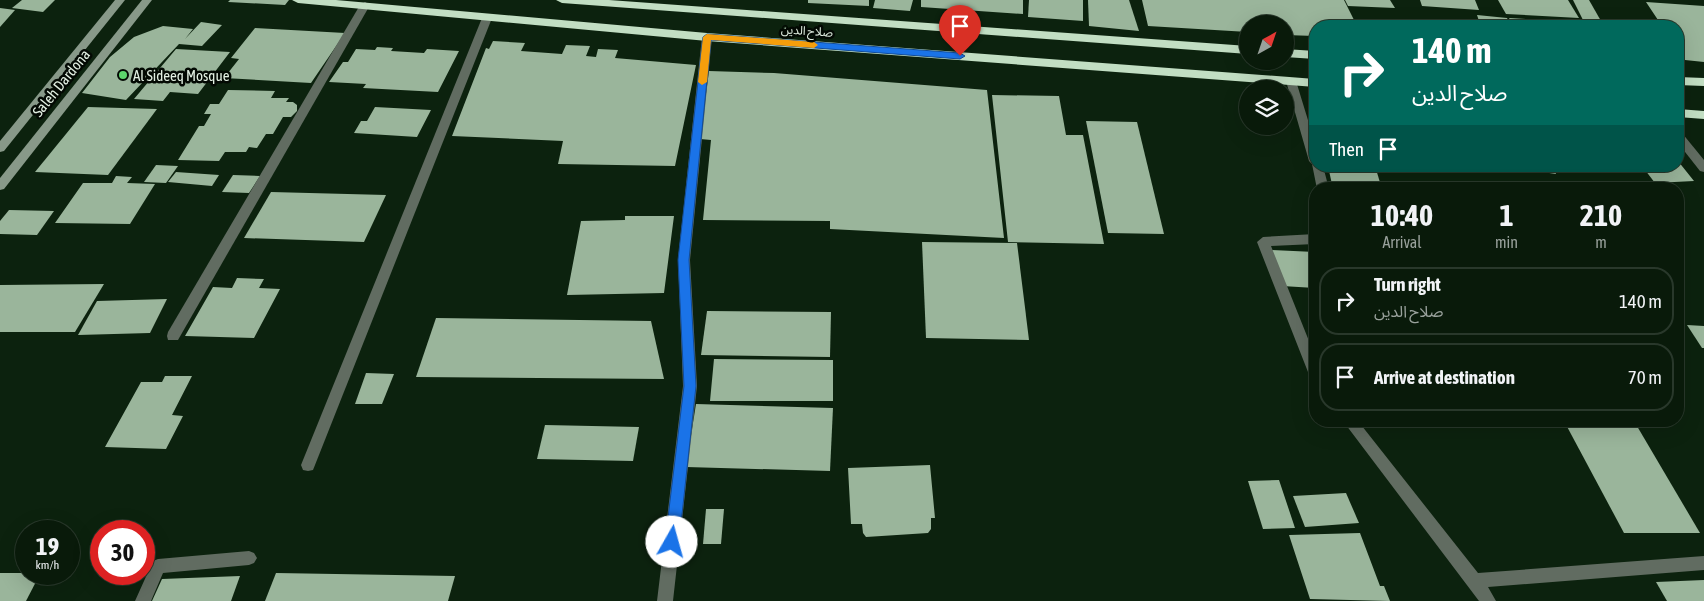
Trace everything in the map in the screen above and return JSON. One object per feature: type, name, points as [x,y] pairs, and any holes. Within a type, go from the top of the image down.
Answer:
[{"type":"highway","name":"صلاح الدين","points":[[298,0],[707,37],[1278,80]]},
{"type":"highway","name":"صلاح الدين","points":[[562,0],[1239,49]]},
{"type":"highway","points":[[1294,54],[1309,55]]},
{"type":"highway","points":[[1684,80],[1704,82]]},
{"type":"highway","name":"صلاح الدين","points":[[1294,81],[1309,82]]},
{"type":"highway","points":[[1684,113],[1704,114]]},
{"type":"street","name":"Saleh Dardona","points":[[0,148],[120,0]]},
{"type":"street","name":"Saleh Dardona","points":[[0,186],[147,0]]},
{"type":"street","points":[[173,336],[365,6]]},
{"type":"street","points":[[308,465],[487,18]]},
{"type":"street","points":[[665,601],[690,386],[684,260],[707,37]]},
{"type":"street","points":[[1294,91],[1309,141]]},
{"type":"street","points":[[1684,143],[1704,168]]},
{"type":"street","points":[[1309,239],[1263,242],[1309,357]]},
{"type":"street","points":[[1355,427],[1475,581],[1488,601]]},
{"type":"street","points":[[143,601],[158,566],[249,558]]},
{"type":"street","points":[[1475,581],[1704,563]]},
{"type":"building","points":[[22,0],[55,0],[43,12],[12,8]]},
{"type":"building","points":[[230,0],[289,0],[285,5],[228,2]]},
{"type":"building","points":[[808,0],[869,0],[869,6],[808,3]]},
{"type":"building","points":[[875,0],[913,0],[910,11],[873,8]]},
{"type":"building","points":[[921,0],[1023,0],[1023,14],[921,7]]},
{"type":"building","points":[[1029,0],[1083,0],[1083,21],[1028,17]]},
{"type":"building","points":[[1088,0],[1129,0],[1139,31],[1089,26]]},
{"type":"building","points":[[1142,0],[1344,0],[1354,20],[1309,20],[1309,36],[1294,35],[1294,15],[1239,15],[1239,31],[1148,26]]},
{"type":"building","points":[[1345,0],[1390,0],[1395,8],[1348,6]]},
{"type":"building","points":[[1420,0],[1475,0],[1479,10],[1422,6]]},
{"type":"building","points":[[1498,0],[1568,0],[1579,18],[1506,14]]},
{"type":"building","points":[[1573,0],[1589,0],[1600,20],[1583,20]]},
{"type":"building","points":[[1646,2],[1704,6],[1704,62],[1684,59],[1684,20],[1658,20]]},
{"type":"building","points":[[0,8],[15,10],[0,27]]},
{"type":"building","points":[[1477,15],[1507,18],[1508,20],[1479,20]]},
{"type":"building","points":[[1509,18],[1542,20],[1510,20]]},
{"type":"building","name":"Al Sideeq Mosque","points":[[201,22],[222,25],[202,46],[179,44],[126,100],[82,93],[110,57],[134,37],[163,26],[193,29],[185,39]]},
{"type":"building","points":[[255,28],[345,33],[311,83],[224,78],[239,59],[231,58]]},
{"type":"building","points":[[493,41],[525,43],[521,51],[562,54],[566,45],[590,46],[586,56],[596,57],[598,49],[618,50],[615,58],[696,65],[675,166],[558,164],[563,141],[452,136],[486,48],[489,49]]},
{"type":"building","points":[[377,47],[393,48],[391,51],[424,53],[427,49],[459,51],[438,92],[363,88],[366,84],[329,82],[343,62],[348,62],[356,49],[375,50]]},
{"type":"building","points":[[176,49],[230,52],[198,94],[170,92],[163,101],[134,99]]},
{"type":"building","points":[[709,71],[774,73],[987,90],[1004,238],[830,229],[830,221],[703,220],[711,140],[700,139]]},
{"type":"building","points":[[228,90],[275,91],[271,98],[289,98],[286,102],[293,102],[297,105],[297,111],[291,117],[283,117],[273,134],[266,134],[257,148],[249,147],[246,152],[225,152],[219,161],[178,160],[199,126],[204,126],[211,114],[204,114],[210,104],[219,104]]},
{"type":"building","points":[[992,95],[1059,96],[1066,135],[1083,135],[1104,244],[1008,242]]},
{"type":"building","points":[[88,107],[157,109],[108,175],[35,172]]},
{"type":"building","points":[[375,107],[431,110],[417,137],[354,133],[361,121],[367,121]]},
{"type":"building","points":[[1086,121],[1137,122],[1164,234],[1108,233]]},
{"type":"building","points":[[156,165],[178,166],[166,183],[144,182]]},
{"type":"building","points":[[1684,168],[1694,181],[1674,182],[1654,182],[1647,172],[1684,172]]},
{"type":"building","points":[[176,172],[219,175],[212,186],[168,182]]},
{"type":"building","points":[[1329,172],[1377,172],[1380,182],[1331,182]]},
{"type":"building","points":[[233,175],[260,176],[249,193],[222,192]]},
{"type":"building","points":[[116,176],[132,177],[127,183],[155,184],[130,224],[55,223],[83,183],[112,183]]},
{"type":"building","points":[[271,192],[386,195],[364,242],[244,238]]},
{"type":"building","points":[[9,210],[54,211],[37,235],[0,234],[0,221]]},
{"type":"building","points":[[625,216],[674,216],[664,293],[567,295],[581,221],[625,220]]},
{"type":"building","points":[[922,242],[1017,243],[1029,340],[926,338]]},
{"type":"building","points":[[1272,250],[1309,252],[1309,288],[1282,286]]},
{"type":"building","points":[[237,278],[264,279],[259,288],[280,289],[254,338],[185,336],[213,287],[232,288]]},
{"type":"building","points":[[104,284],[75,332],[0,332],[0,285]]},
{"type":"building","points":[[167,299],[150,333],[78,335],[97,301]]},
{"type":"building","points":[[707,311],[831,312],[830,357],[701,355]]},
{"type":"building","points":[[436,318],[651,321],[664,379],[416,377]]},
{"type":"building","points":[[1687,325],[1704,326],[1704,348],[1702,348]]},
{"type":"building","points":[[714,359],[833,360],[833,401],[710,401]]},
{"type":"building","points":[[366,373],[394,374],[382,404],[355,404]]},
{"type":"building","points":[[165,376],[192,376],[172,415],[183,416],[166,449],[105,447],[141,382],[162,382]]},
{"type":"building","points":[[696,404],[833,408],[830,471],[686,467]]},
{"type":"building","points":[[545,425],[639,427],[633,461],[537,459]]},
{"type":"building","points":[[1567,427],[1638,427],[1700,533],[1624,533]]},
{"type":"building","points":[[930,465],[935,518],[931,518],[931,529],[928,533],[866,537],[863,533],[862,524],[851,524],[848,468]]},
{"type":"building","points":[[1279,480],[1295,528],[1263,529],[1248,481]]},
{"type":"building","points":[[1346,493],[1359,523],[1305,527],[1293,496]]},
{"type":"building","points":[[706,509],[724,509],[721,544],[703,544]]},
{"type":"building","points":[[1360,533],[1380,586],[1384,586],[1390,601],[1310,599],[1289,535]]},
{"type":"building","points":[[0,573],[15,573],[15,585],[34,585],[26,601],[0,601]]},
{"type":"building","points":[[276,573],[455,576],[448,601],[265,601]]},
{"type":"building","points":[[240,576],[231,601],[152,601],[162,579]]},
{"type":"building","points":[[1704,580],[1704,601],[1667,601],[1656,582]]},
{"type":"slow traffic","points":[[702,82],[707,37],[814,45]]},
{"type":"place","name":"Al Sideeq Mosque","points":[[123,75]]},
{"type":"route","points":[[672,542],[690,386],[684,260],[707,37],[960,56]]}]
